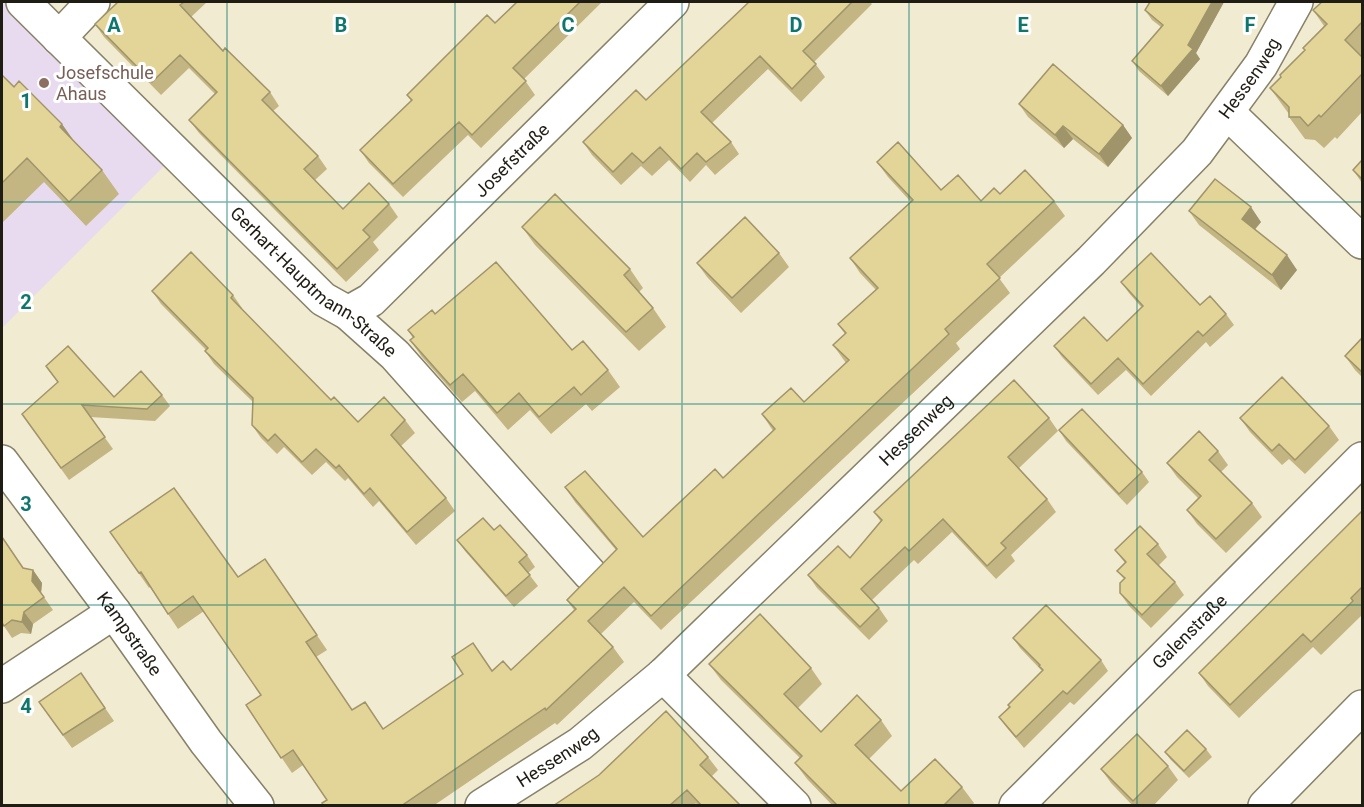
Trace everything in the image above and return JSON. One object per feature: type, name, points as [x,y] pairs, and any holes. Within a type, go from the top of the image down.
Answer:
[{"type":"street","name":"Gerhart-Hauptmann-Straße","points":[[23,2],[322,299],[348,313],[394,355],[590,574]]},
{"type":"street","points":[[59,38],[93,2]]},
{"type":"street","name":"Josefstraße","points":[[348,313],[371,300],[672,2]]},
{"type":"street","name":"Hessenweg","points":[[482,806],[580,744],[663,675],[1091,261],[1197,152],[1228,113],[1261,65],[1296,2]]},
{"type":"street","points":[[1228,113],[1362,242]]},
{"type":"street","name":"Galenstraße","points":[[1016,806],[1362,459]]},
{"type":"street","name":"Kampstraße","points":[[2,462],[114,612],[206,742],[257,806]]},
{"type":"street","points":[[2,686],[114,612]]},
{"type":"street","points":[[663,675],[794,806]]},
{"type":"street","points":[[1265,806],[1362,706]]},
{"type":"shaded area","name":"Josefschule Ahaus","points":[[2,2],[6,2],[165,165],[2,328]]},
{"type":"building","points":[[118,2],[184,2],[180,5],[223,51],[225,48],[270,92],[262,100],[318,156],[304,169],[343,209],[369,183],[389,204],[363,230],[370,237],[337,269],[189,120],[217,92],[180,55],[152,82],[95,24]]},
{"type":"building","points":[[517,2],[580,2],[513,68],[526,81],[472,135],[459,122],[393,184],[360,150],[412,100],[407,95],[487,15],[495,23]]},
{"type":"building","points":[[749,2],[852,2],[803,51],[816,64],[792,89],[760,56],[701,112],[731,142],[706,162],[697,153],[681,169],[660,147],[643,163],[632,153],[613,172],[583,142],[636,90],[646,100]]},
{"type":"building","points":[[1150,2],[1212,2],[1188,45],[1193,49],[1161,86],[1132,61],[1163,25],[1145,10]]},
{"type":"building","points":[[1322,2],[1362,2],[1362,22],[1345,40],[1362,57],[1362,74],[1321,117],[1319,115],[1308,126],[1300,117],[1289,117],[1289,107],[1270,88],[1305,50],[1303,48],[1327,24],[1313,10]]},
{"type":"building","points":[[1053,64],[1123,125],[1099,154],[1063,126],[1055,135],[1019,104]]},
{"type":"building","points":[[2,75],[14,87],[19,81],[62,124],[60,127],[102,170],[69,202],[27,158],[2,183]]},
{"type":"building","points":[[898,142],[941,190],[958,175],[981,201],[994,188],[1000,194],[1025,170],[1054,201],[987,264],[1000,278],[945,329],[949,334],[651,616],[624,587],[588,621],[613,647],[546,710],[545,708],[401,806],[324,806],[322,803],[327,800],[293,750],[281,758],[246,705],[261,695],[193,596],[168,614],[141,572],[139,573],[110,532],[174,488],[238,577],[265,559],[317,635],[306,642],[352,710],[365,702],[383,729],[463,674],[452,657],[473,643],[492,671],[503,661],[511,670],[576,609],[567,600],[617,549],[565,487],[585,471],[643,537],[715,469],[723,478],[775,429],[762,414],[791,388],[804,402],[849,360],[833,345],[846,333],[838,324],[878,288],[850,258],[913,200],[877,162]]},
{"type":"building","points":[[1362,160],[1362,179],[1353,170]]},
{"type":"building","points":[[1215,179],[1251,207],[1242,219],[1287,255],[1272,275],[1189,211]]},
{"type":"building","points":[[555,194],[630,269],[624,275],[653,308],[626,332],[522,227]]},
{"type":"building","points":[[745,217],[779,253],[732,298],[697,263]]},
{"type":"building","points":[[191,252],[233,295],[231,298],[331,400],[334,397],[358,422],[384,397],[405,420],[391,435],[446,498],[407,532],[370,488],[364,494],[339,465],[336,468],[316,449],[302,462],[275,434],[268,441],[252,425],[253,398],[205,351],[208,348],[152,291]]},
{"type":"building","points":[[1151,253],[1200,305],[1210,296],[1226,314],[1203,336],[1198,331],[1143,384],[1118,358],[1091,384],[1054,346],[1084,317],[1107,341],[1143,306],[1121,282]]},
{"type":"building","points":[[496,262],[572,350],[583,341],[608,370],[581,395],[574,387],[539,417],[519,393],[497,413],[463,374],[450,385],[410,340],[414,337],[408,330],[432,310],[435,314]]},
{"type":"building","points":[[1362,338],[1362,372],[1345,356]]},
{"type":"building","points":[[68,346],[114,397],[141,371],[162,395],[147,409],[82,405],[105,437],[61,468],[22,414],[58,382],[46,366]]},
{"type":"building","points":[[1282,377],[1329,426],[1295,460],[1279,444],[1272,451],[1240,418]]},
{"type":"building","points":[[1014,380],[1049,418],[1008,457],[1047,499],[1001,543],[1006,548],[987,566],[943,519],[909,551],[905,547],[861,589],[879,608],[860,627],[808,575],[838,546],[850,558],[882,520],[874,512]]},
{"type":"building","points":[[1082,409],[1142,472],[1119,494],[1059,430]]},
{"type":"building","points":[[1199,431],[1218,451],[1209,460],[1252,503],[1216,539],[1187,510],[1201,496],[1167,463]]},
{"type":"building","points":[[1362,511],[1362,587],[1351,598],[1353,601],[1311,642],[1303,634],[1230,705],[1199,673]]},
{"type":"building","points":[[483,518],[494,530],[500,525],[527,555],[519,562],[530,575],[506,596],[457,540]]},
{"type":"building","points":[[1140,526],[1158,544],[1147,554],[1175,582],[1142,615],[1120,593],[1120,583],[1125,578],[1117,571],[1126,562],[1115,550]]},
{"type":"building","points":[[2,537],[23,568],[33,570],[32,581],[44,597],[24,612],[22,622],[12,620],[4,626],[2,623]]},
{"type":"building","points":[[1046,605],[1101,660],[1067,694],[1063,691],[1016,737],[999,717],[1043,670],[1013,638]]},
{"type":"building","points":[[760,614],[811,668],[784,694],[821,732],[857,695],[881,720],[855,745],[901,791],[935,759],[962,787],[943,806],[838,806],[795,763],[802,756],[709,664]]},
{"type":"building","points":[[81,673],[105,708],[63,735],[39,702]]},
{"type":"building","points":[[666,711],[708,757],[700,765],[741,806],[702,806],[687,790],[669,806],[553,806],[599,775]]},
{"type":"building","points":[[1187,730],[1206,749],[1184,771],[1165,752]]},
{"type":"building","points":[[1137,734],[1168,766],[1133,801],[1101,769]]},
{"type":"place","name":"Josefschule Ahaus","points":[[44,83]]}]
